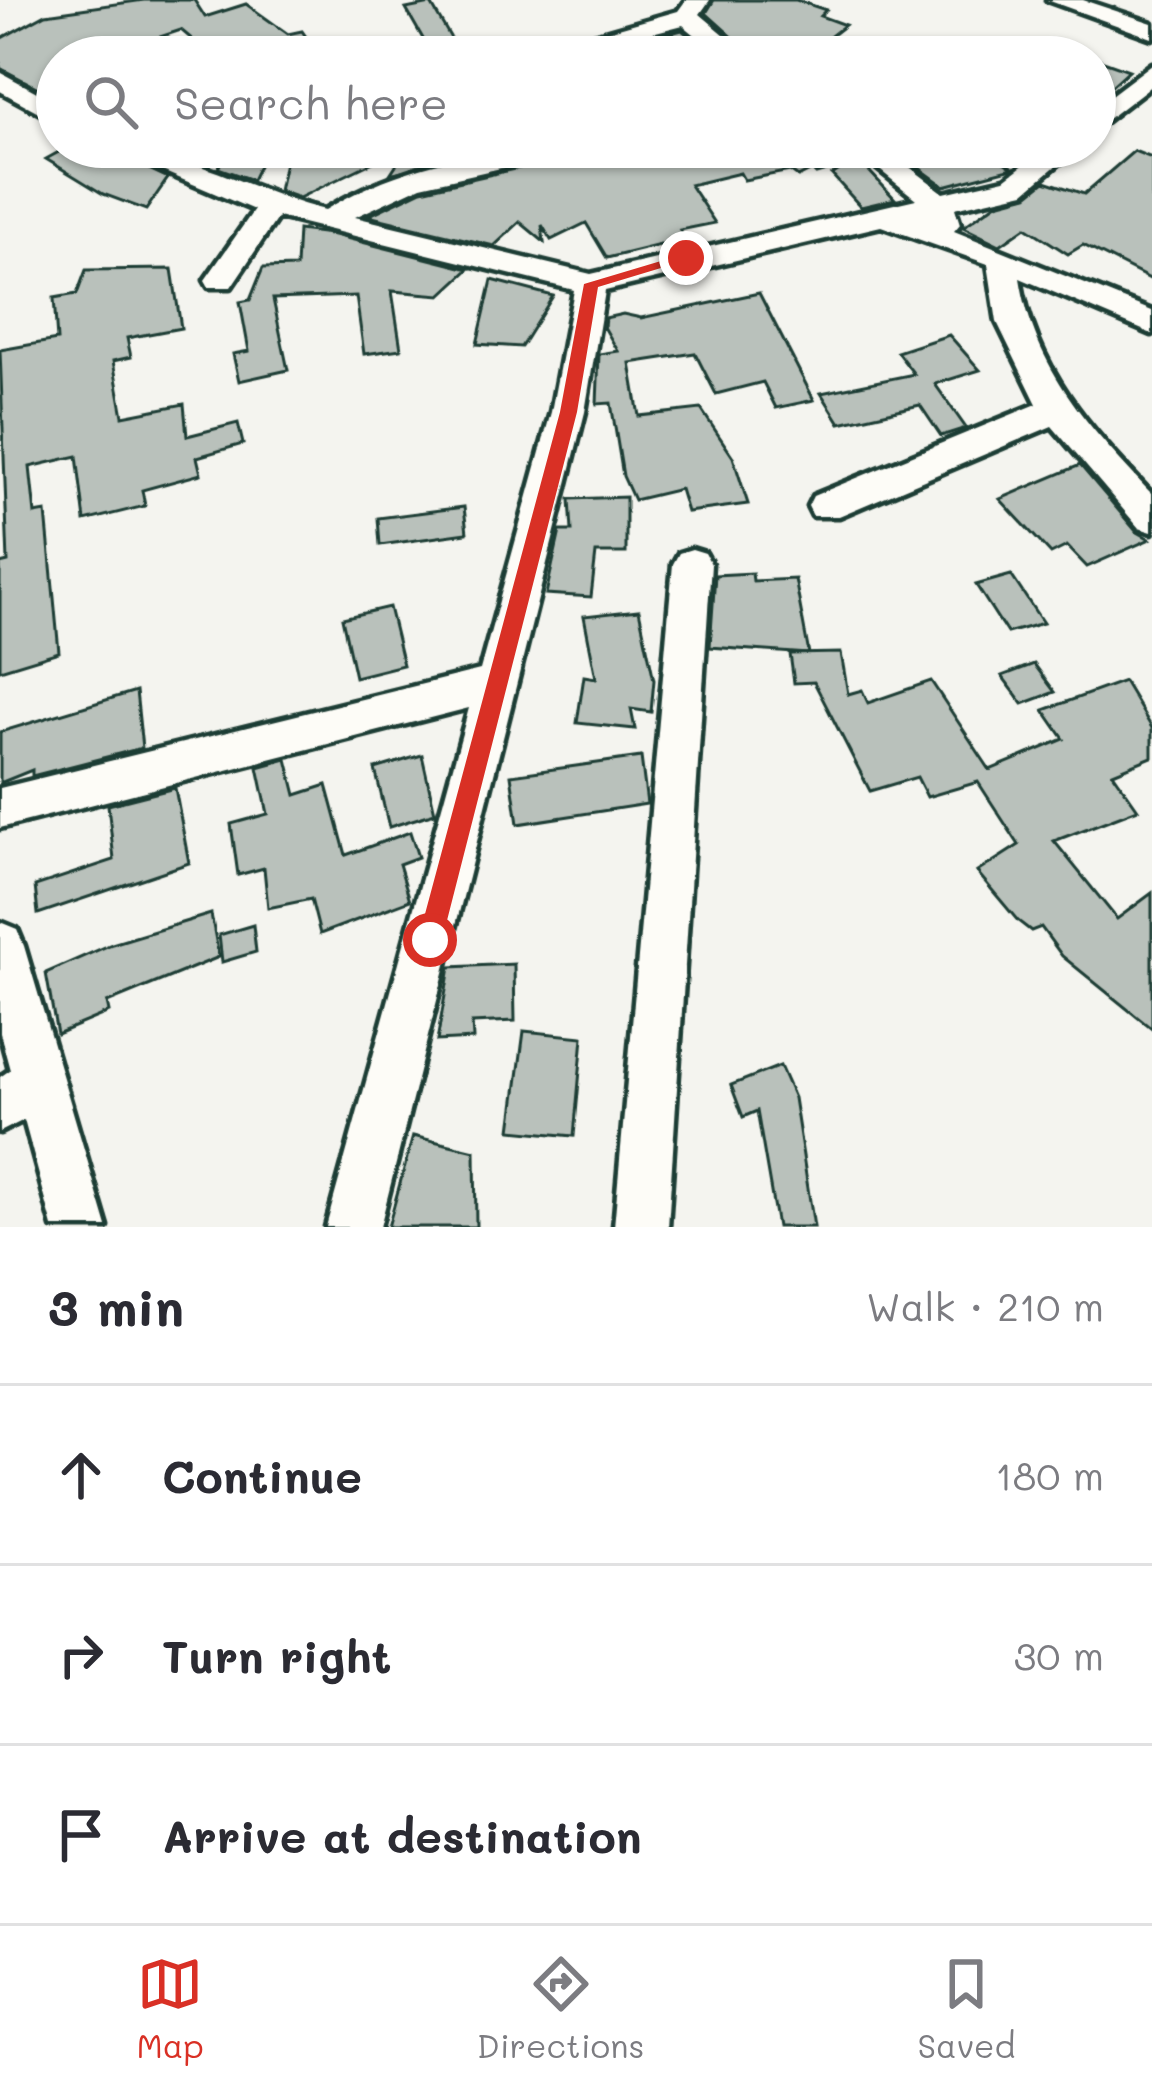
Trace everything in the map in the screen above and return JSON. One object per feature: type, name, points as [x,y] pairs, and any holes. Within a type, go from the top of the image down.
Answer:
[{"type":"street","points":[[1059,0],[1152,31]]},
{"type":"street","points":[[600,36],[693,8],[719,36]]},
{"type":"street","points":[[1116,103],[1152,72]]},
{"type":"street","points":[[0,80],[36,101]]},
{"type":"street","points":[[174,168],[272,206],[591,284],[686,258],[1015,186],[1038,168]]},
{"type":"street","points":[[333,218],[354,202],[434,168]]},
{"type":"street","points":[[893,168],[939,203],[949,238]]},
{"type":"street","points":[[220,280],[272,206]]},
{"type":"street","points":[[885,217],[1002,258],[1152,323]]},
{"type":"street","points":[[1002,258],[1014,324],[1061,408],[1083,444],[1152,518]]},
{"type":"street","points":[[353,1227],[568,412],[591,284]]},
{"type":"street","points":[[826,506],[1061,408]]},
{"type":"street","points":[[640,1227],[692,565]]},
{"type":"street","points":[[0,808],[497,683]]},
{"type":"street","points":[[0,946],[19,1094],[80,1227]]},
{"type":"building","points":[[144,0],[194,0],[205,17],[246,4],[288,34],[302,31],[305,36],[188,36],[181,30],[163,36],[36,36],[36,87],[0,68],[0,39],[46,14]]},
{"type":"building","points":[[714,0],[796,0],[826,10],[820,16],[845,25],[831,36],[732,36],[706,13]]},
{"type":"building","points":[[431,4],[450,36],[421,36],[406,9]]},
{"type":"building","points":[[1116,65],[1129,70],[1116,82]]},
{"type":"building","points":[[1134,151],[1152,158],[1152,280],[1083,245],[1068,254],[1026,227],[1000,245],[963,227],[997,203],[1028,195],[1045,181],[1084,194]]},
{"type":"building","points":[[61,168],[147,168],[168,178],[146,210],[103,194]]},
{"type":"building","points":[[218,168],[258,168],[252,180]]},
{"type":"building","points":[[284,168],[361,168],[299,198],[279,191]]},
{"type":"building","points":[[519,168],[836,168],[798,177],[790,171],[744,180],[740,173],[690,185],[715,223],[680,230],[685,239],[607,258],[586,223],[551,240],[542,225],[544,242],[520,222],[494,246],[368,216],[422,190]]},
{"type":"building","points":[[842,168],[866,168],[895,199],[861,207],[832,175]]},
{"type":"building","points":[[919,168],[1013,168],[944,186]]},
{"type":"building","points":[[298,230],[469,269],[441,295],[392,291],[401,349],[364,354],[356,296],[273,299],[288,370],[239,381],[233,354],[249,351],[240,302],[250,300],[263,268],[296,267]]},
{"type":"building","points":[[172,269],[181,328],[127,338],[131,357],[113,361],[123,416],[184,404],[187,436],[238,423],[243,444],[197,457],[201,474],[142,490],[145,506],[85,521],[77,456],[30,467],[35,514],[46,512],[59,652],[0,670],[0,564],[8,562],[0,350],[57,340],[54,298],[77,294],[86,270]]},
{"type":"building","points":[[492,280],[553,296],[521,347],[477,344]]},
{"type":"building","points":[[759,293],[814,400],[776,408],[763,382],[716,394],[695,353],[630,363],[639,416],[701,409],[733,457],[748,504],[687,512],[680,489],[634,500],[623,476],[611,403],[597,404],[599,354],[618,351],[604,327],[605,318],[623,314],[641,318]]},
{"type":"building","points":[[949,335],[980,370],[935,384],[966,428],[941,436],[920,405],[840,423],[821,393],[914,374],[897,352]]},
{"type":"building","points":[[1080,465],[1136,531],[1150,539],[1087,567],[1067,546],[1051,554],[1000,499]]},
{"type":"building","points":[[626,497],[626,553],[596,553],[591,597],[546,594],[560,531],[572,531],[570,499]]},
{"type":"building","points":[[464,507],[467,533],[380,545],[378,518]]},
{"type":"building","points":[[752,573],[753,581],[795,579],[809,654],[710,647],[715,575]]},
{"type":"building","points":[[1011,575],[1043,623],[1007,633],[976,585]]},
{"type":"building","points":[[389,607],[403,665],[355,677],[342,618]]},
{"type":"building","points":[[639,610],[654,680],[651,712],[631,709],[635,729],[577,723],[584,676],[596,678],[584,616]]},
{"type":"building","points":[[841,653],[848,694],[862,690],[868,703],[931,681],[990,770],[1064,739],[1044,710],[1124,681],[1152,728],[1152,757],[1113,773],[1138,809],[1054,841],[1117,919],[1152,893],[1152,1029],[1062,956],[1041,927],[1031,931],[1018,921],[977,872],[1019,845],[978,782],[927,797],[917,777],[870,791],[814,682],[794,683],[790,654]]},
{"type":"building","points":[[1034,664],[1055,692],[1023,704],[1002,676]]},
{"type":"building","points":[[136,691],[142,748],[32,776],[32,770],[0,783],[0,732]]},
{"type":"building","points":[[422,755],[435,813],[389,827],[375,769]]},
{"type":"building","points":[[641,757],[647,804],[518,824],[511,775]]},
{"type":"building","points":[[287,759],[296,795],[327,785],[346,855],[410,832],[418,857],[399,864],[410,900],[320,934],[311,899],[268,908],[264,868],[238,875],[231,824],[268,814],[258,767]]},
{"type":"building","points":[[175,788],[189,863],[38,914],[35,886],[114,860],[108,805]]},
{"type":"building","points":[[211,914],[219,957],[107,1003],[109,1012],[57,1034],[46,973],[112,944]]},
{"type":"building","points":[[253,925],[256,952],[222,962],[219,935]]},
{"type":"building","points":[[514,964],[515,1021],[472,1023],[473,1039],[437,1041],[450,967]]},
{"type":"building","points":[[524,1031],[583,1037],[574,1136],[511,1130]]},
{"type":"building","points":[[780,1066],[794,1098],[814,1227],[777,1227],[757,1111],[743,1117],[731,1085]]},
{"type":"building","points":[[413,1136],[475,1151],[476,1227],[388,1227]]},
{"type":"route","points":[[430,940],[568,412],[591,284],[686,258]]}]
